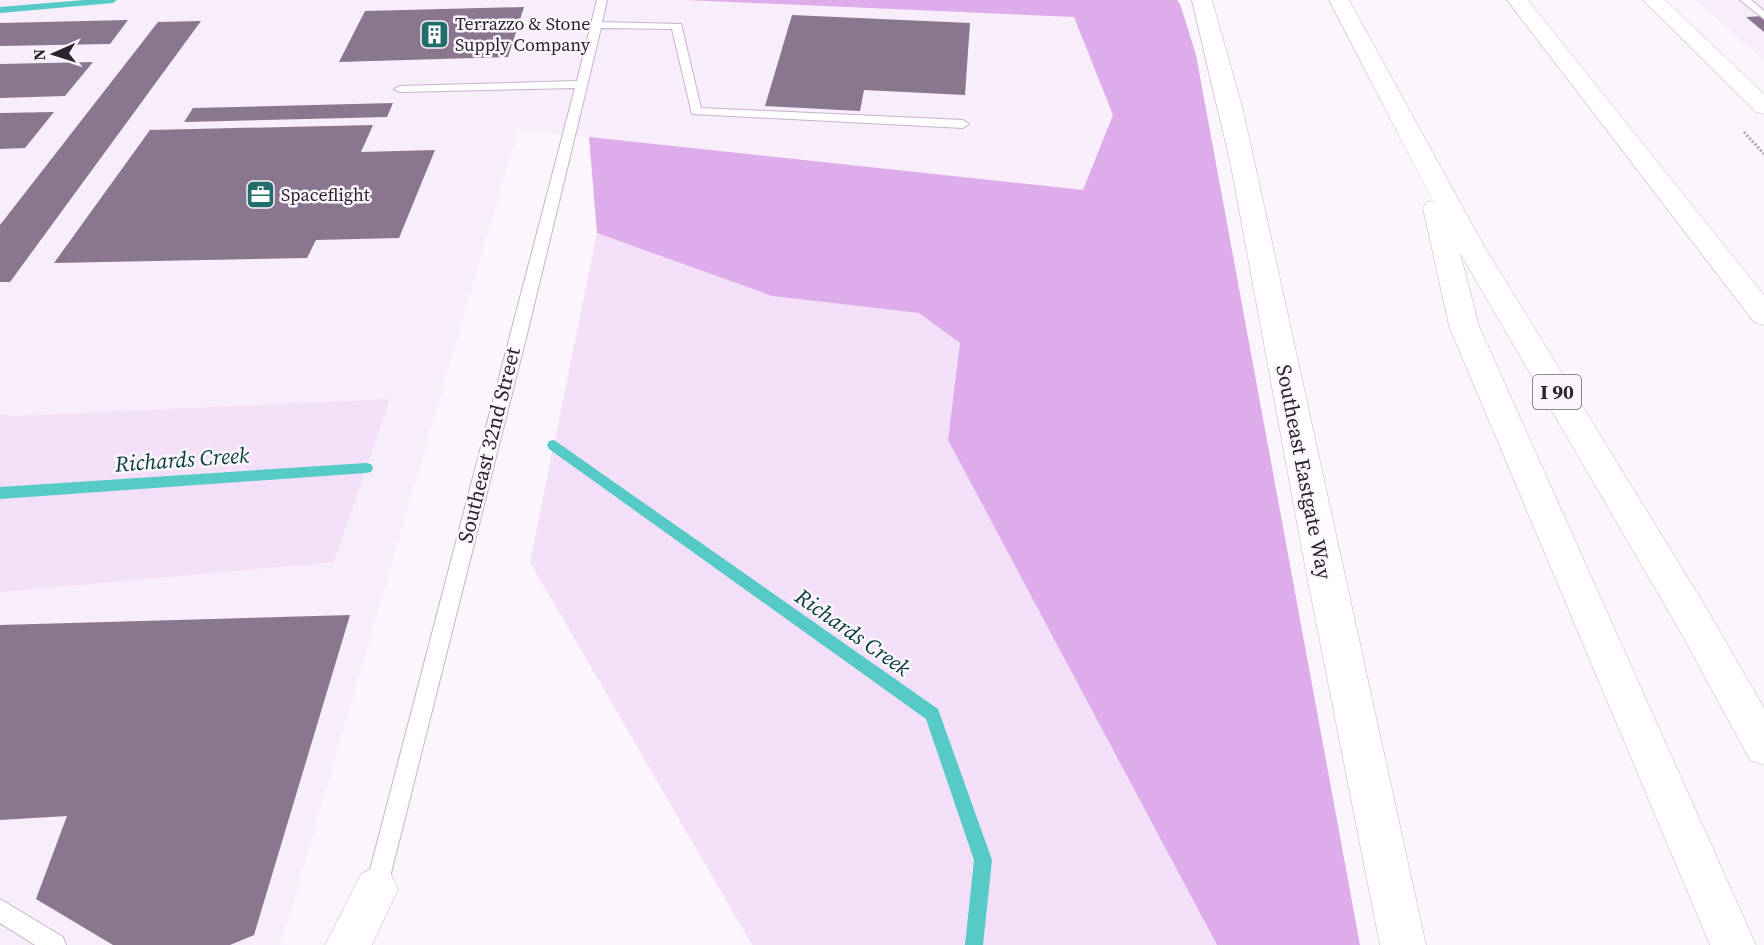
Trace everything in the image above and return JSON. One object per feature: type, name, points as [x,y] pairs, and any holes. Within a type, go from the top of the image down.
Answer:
[{"type":"main road","name":"Southeast Eastgate Way","points":[[1202,0],[1219,62],[1250,201],[1318,542],[1403,945]]},
{"type":"main road","name":"I 90","points":[[1339,0],[1470,246],[1688,611],[1764,746]]},
{"type":"main road","points":[[1517,0],[1764,315]]},
{"type":"main road","points":[[1653,0],[1764,107]]},
{"type":"main road","points":[[1424,160],[1464,326],[1733,945]]},
{"type":"main road","points":[[348,945],[376,889]]},
{"type":"lane","name":"Southeast 32nd Street","points":[[376,889],[602,0]]},
{"type":"lane","points":[[1745,0],[1764,16]]},
{"type":"lane","points":[[596,25],[677,26],[696,111],[963,124]]},
{"type":"lane","points":[[400,89],[582,84]]},
{"type":"lane","points":[[0,910],[55,945]]},
{"type":"shaded area","points":[[0,0],[686,0],[1074,16],[1113,115],[1083,190],[518,130],[281,945],[0,945]]},
{"type":"shaded area","points":[[686,0],[1177,0],[1180,4],[1196,55],[1360,945],[1217,945],[948,440],[960,343],[919,313],[772,296],[597,233],[589,137],[1083,190],[1113,115],[1074,17]]},
{"type":"shaded area","points":[[1696,0],[1764,0],[1764,61]]},
{"type":"shaded area","points":[[597,233],[772,296],[920,313],[961,343],[948,440],[1217,945],[752,945],[530,562]]},
{"type":"shaded area","points":[[390,399],[334,562],[0,592],[0,414],[18,416]]},
{"type":"building","name":"Terrazzo & Stone Supply Company","points":[[524,7],[508,57],[339,62],[365,11]]},
{"type":"building","points":[[792,15],[970,23],[965,95],[864,90],[860,111],[765,106]]},
{"type":"building","points":[[1764,16],[1764,32],[1746,17]]},
{"type":"building","points":[[128,20],[110,44],[0,46],[0,23]]},
{"type":"building","points":[[201,21],[10,282],[0,282],[0,225],[158,22]]},
{"type":"building","points":[[93,62],[65,96],[0,98],[0,64]]},
{"type":"building","points":[[393,103],[387,117],[184,122],[193,108]]},
{"type":"building","points":[[54,112],[25,148],[0,149],[0,113]]},
{"type":"building","name":"Spaceflight","points":[[373,125],[361,152],[435,150],[399,238],[316,240],[307,258],[54,263],[150,130]]},
{"type":"building","points":[[350,615],[254,935],[230,945],[113,945],[36,899],[67,816],[0,820],[0,625]]},
{"type":"waterway","points":[[0,10],[113,0]]},
{"type":"waterway","name":"Richards Creek","points":[[554,445],[932,714],[983,860],[974,945]]},
{"type":"waterway","name":"Richards Creek","points":[[0,493],[366,468]]},
{"type":"place","name":"Terrazzo & Stone Supply Company","points":[[434,34]]},
{"type":"place","name":"Spaceflight","points":[[260,195]]}]
